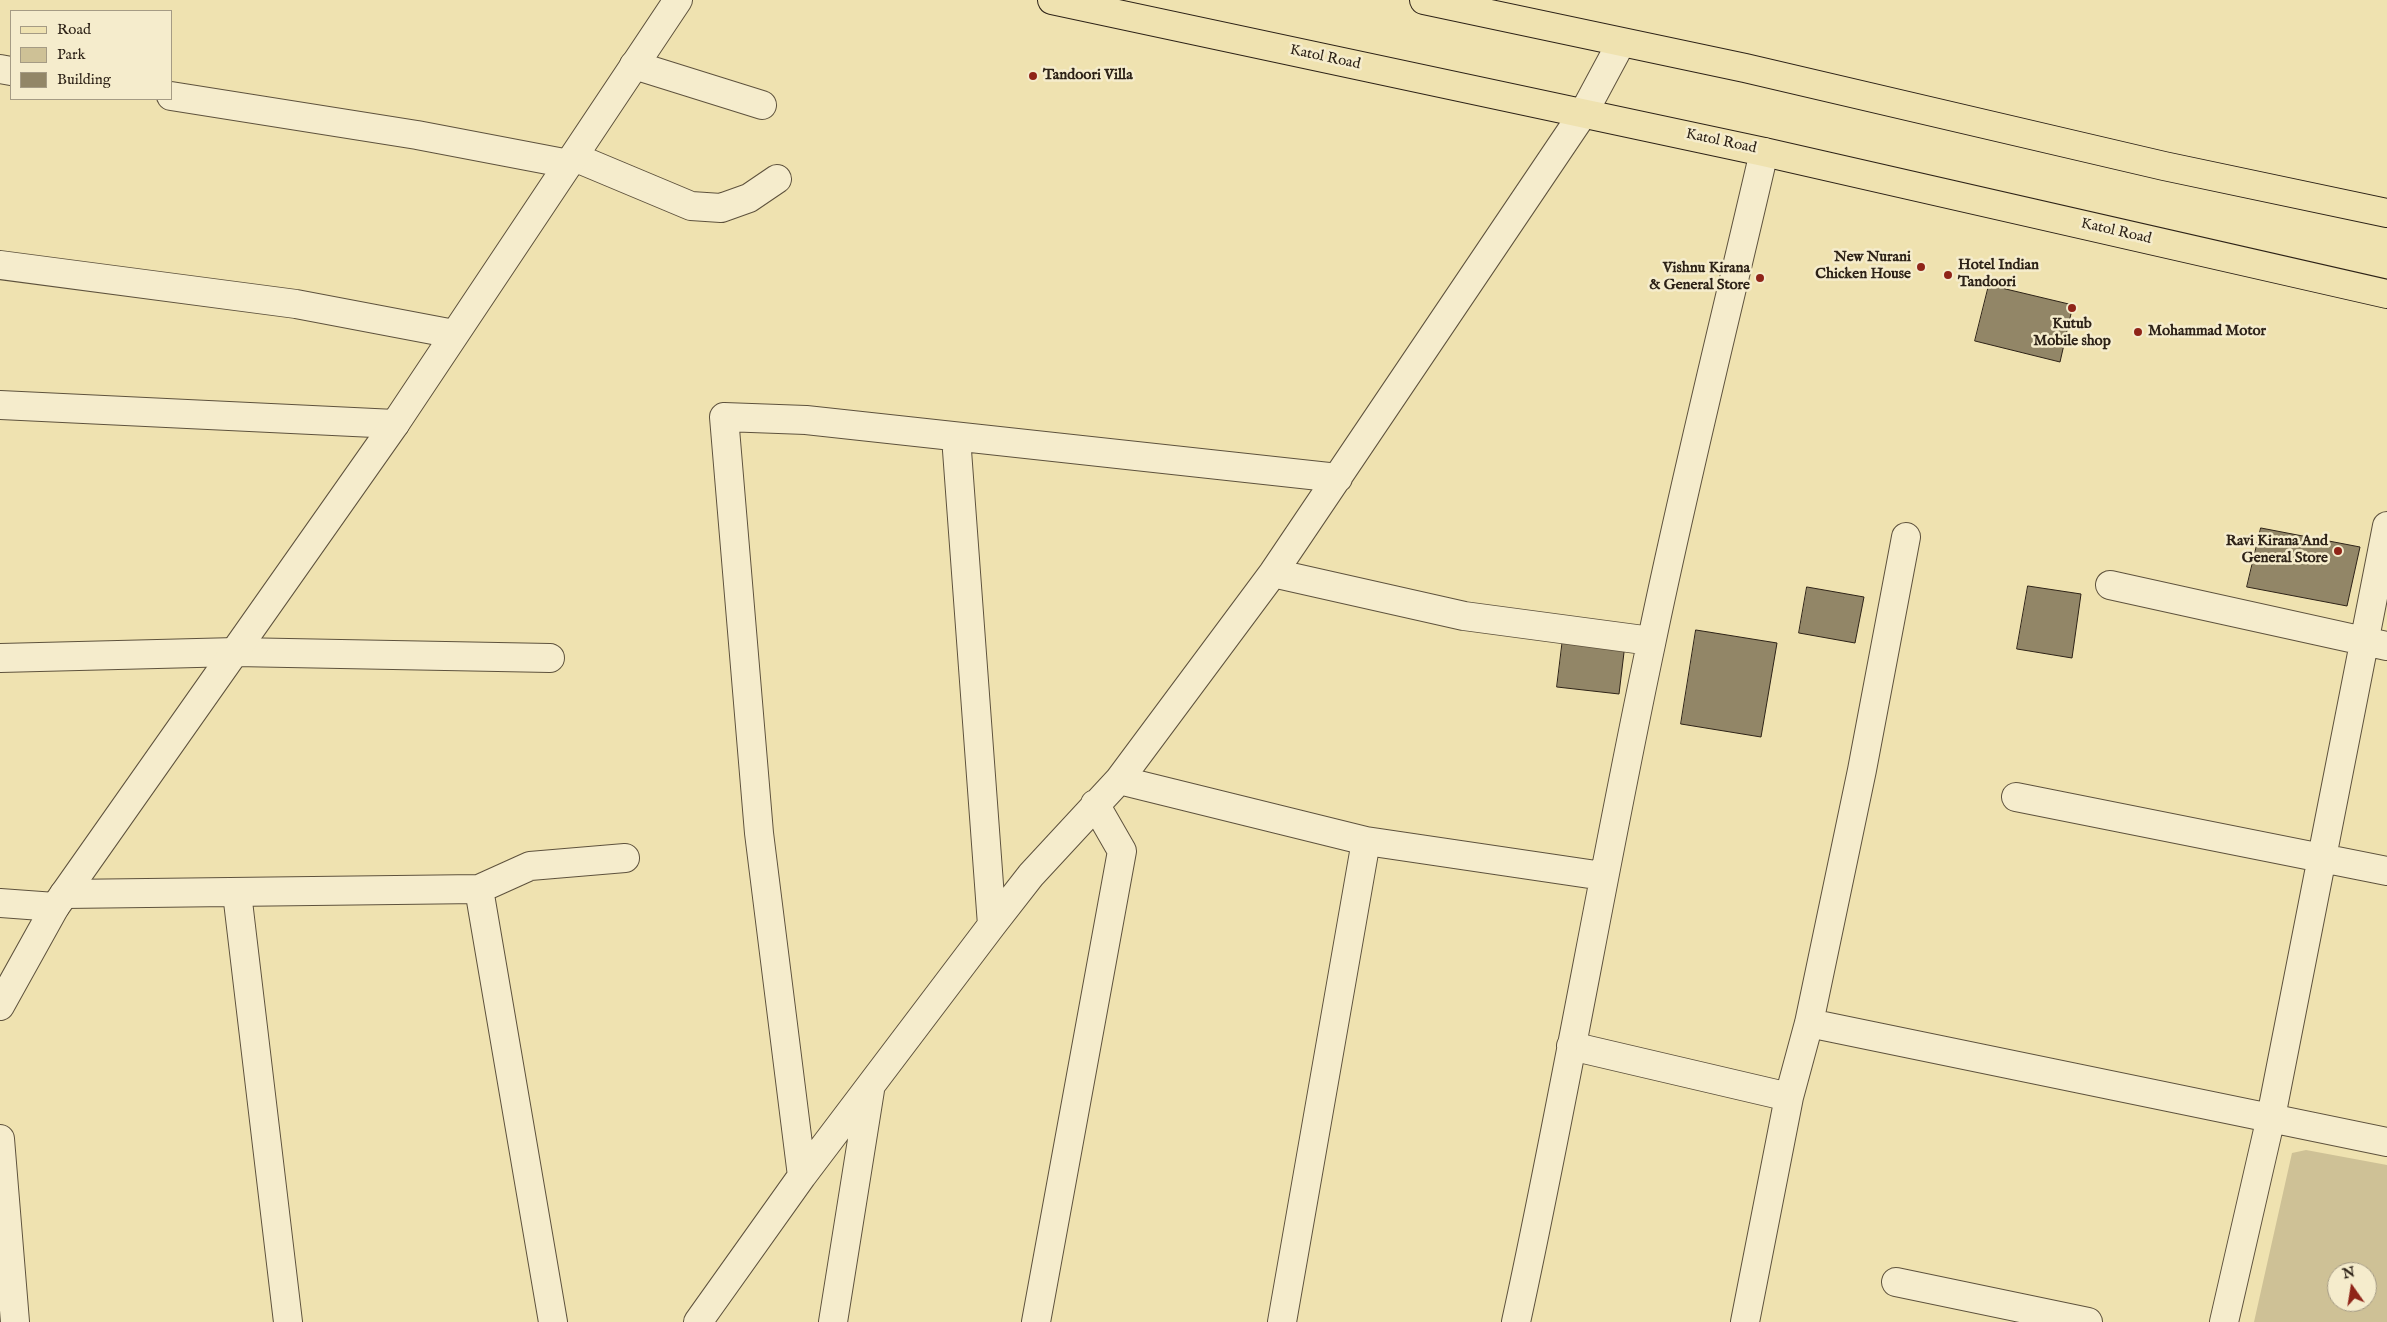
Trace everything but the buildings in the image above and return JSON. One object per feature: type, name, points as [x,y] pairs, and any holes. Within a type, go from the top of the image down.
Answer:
[{"type":"main road","name":"Katol Road","points":[[1052,0],[1584,112],[2387,294]]},
{"type":"main road","points":[[1424,0],[1745,68],[2164,166],[2387,213]]},
{"type":"street","points":[[0,1006],[59,901],[236,652],[395,424],[454,334],[576,161],[640,67],[678,0]]},
{"type":"street","points":[[698,1322],[802,1176],[992,925],[1031,875],[1119,780],[1273,572],[1584,112],[1621,43]]},
{"type":"street","points":[[640,67],[762,105]]},
{"type":"street","points":[[172,96],[576,161],[691,206],[721,208],[749,198],[777,179]]},
{"type":"street","points":[[1516,1322],[1535,1234],[1603,876],[1651,641],[1764,152]]},
{"type":"street","points":[[0,265],[296,304],[454,334]]},
{"type":"street","points":[[0,405],[395,424]]},
{"type":"street","points":[[802,1176],[759,832],[724,417],[806,420],[1338,478]]},
{"type":"street","points":[[956,437],[992,925]]},
{"type":"street","points":[[2224,1322],[2271,1117],[2323,859],[2375,644],[2387,526]]},
{"type":"street","points":[[1745,1322],[1789,1097],[1809,1023],[1862,770],[1906,537]]},
{"type":"street","points":[[1273,572],[1464,616],[1651,641]]},
{"type":"street","points":[[2110,585],[2375,644]]},
{"type":"street","points":[[0,658],[236,652],[550,658]]},
{"type":"street","points":[[1119,780],[1366,841],[1603,876]]},
{"type":"street","points":[[2016,797],[2387,872]]},
{"type":"street","points":[[1036,1322],[1122,851],[1095,804]]},
{"type":"street","points":[[1282,1322],[1366,841]]},
{"type":"street","points":[[0,903],[237,893],[479,889],[530,866],[625,858]]},
{"type":"street","points":[[479,889],[553,1322]]},
{"type":"street","points":[[237,893],[288,1322]]},
{"type":"street","points":[[1809,1023],[2387,1142]]},
{"type":"street","points":[[1571,1046],[1789,1097]]},
{"type":"street","points":[[833,1322],[870,1086]]},
{"type":"street","points":[[0,1139],[15,1322]]},
{"type":"street","points":[[1896,1282],[2088,1322]]},
{"type":"green space","points":[[2306,1150],[2387,1165],[2387,1322],[2254,1322],[2292,1153]]},
{"type":"place","name":"Tandoori Villa","points":[[1033,76]]},
{"type":"place","name":"New Nurani Chicken House","points":[[1921,267]]},
{"type":"place","name":"Hotel Indian Tandoori","points":[[1948,275]]},
{"type":"place","name":"Vishnu Kirana & General Store","points":[[1760,278]]},
{"type":"place","name":"Kutub Mobile shop","points":[[2072,308]]},
{"type":"place","name":"Mohammad Motor","points":[[2138,332]]},
{"type":"place","name":"Ravi Kirana And General Store","points":[[2338,551]]}]
